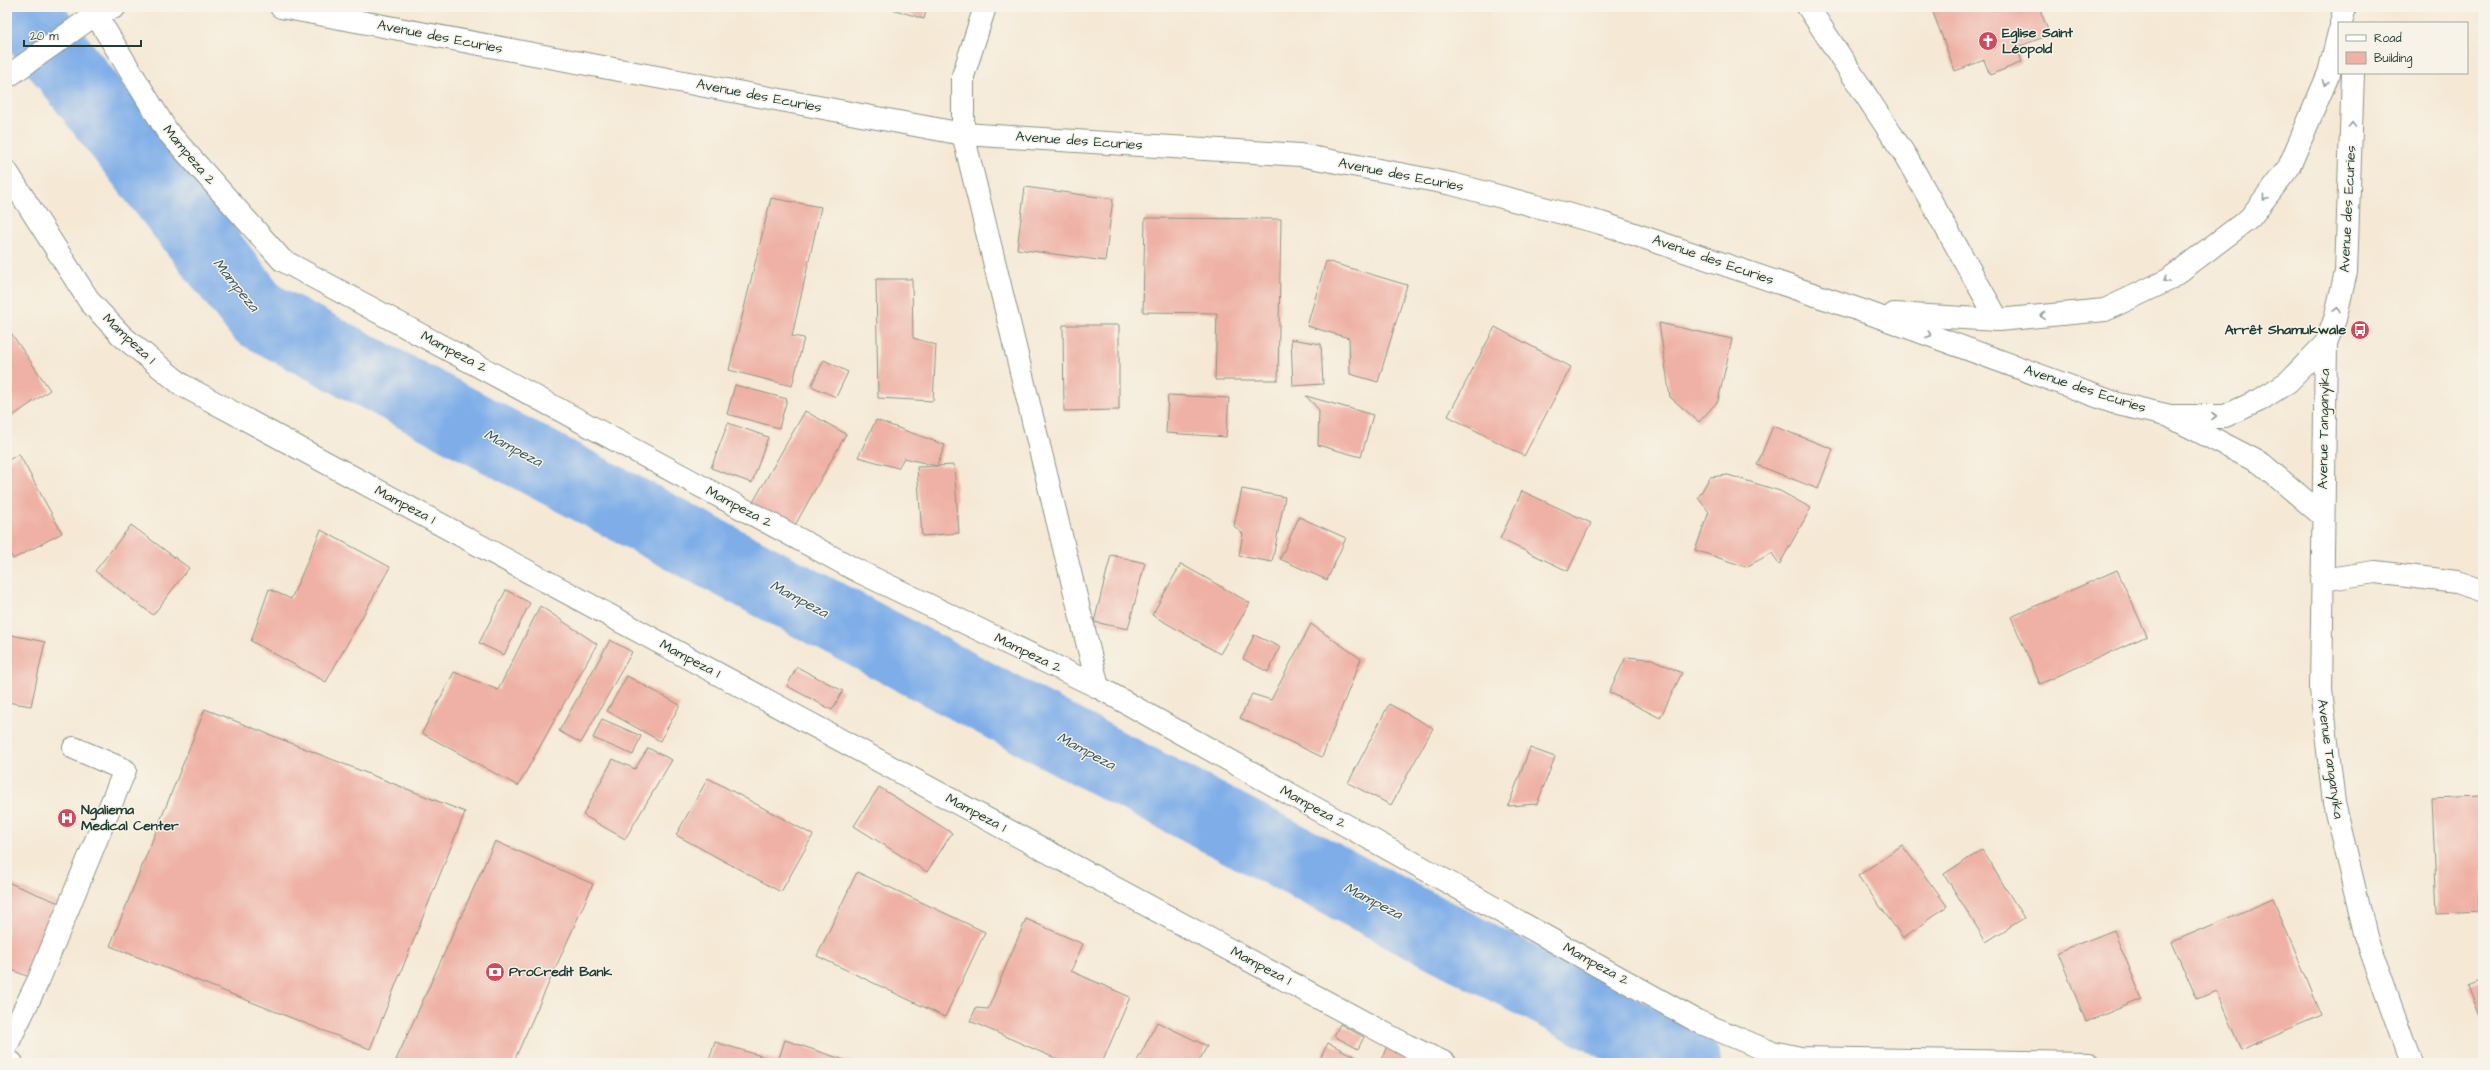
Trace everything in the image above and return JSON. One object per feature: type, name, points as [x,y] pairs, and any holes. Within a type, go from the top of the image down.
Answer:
[{"type":"street","name":"Avenue des Ecuries","points":[[281,7],[963,134],[1300,155],[1444,183],[1601,222],[1866,312],[2118,404],[2170,416],[2225,416],[2260,400],[2288,382],[2326,343],[2335,319],[2346,272],[2353,74]]},
{"type":"street","points":[[985,7],[963,76],[963,134],[1098,687]]},
{"type":"street","points":[[1808,7],[1905,155],[1998,320]]},
{"type":"street","points":[[2341,22],[2345,7]]},
{"type":"street","points":[[2354,7],[2354,22]]},
{"type":"street","points":[[7,77],[68,36],[101,9]]},
{"type":"street","name":"Mampeza 2","points":[[101,9],[167,131],[282,260],[856,570],[1098,687],[1683,1013],[1738,1040],[1768,1051],[1800,1058],[2088,1063]]},
{"type":"street","name":"Avenue des Ecuries","points":[[1866,312],[1998,320],[2105,310],[2168,280],[2250,218],[2289,167],[2329,73],[2338,36]]},
{"type":"street","name":"Mampeza 1","points":[[7,172],[90,302],[122,336],[182,385],[1401,1042],[1445,1063]]},
{"type":"street","name":"Avenue Tanganyika","points":[[2326,343],[2322,515],[2321,690],[2334,803],[2366,937],[2411,1063]]},
{"type":"street","name":"Avenue Tanganyika","points":[[2170,416],[2262,464],[2322,515]]},
{"type":"street","points":[[2322,580],[2375,572],[2457,582],[2483,591]]},
{"type":"street","points":[[7,1045],[39,979],[125,770],[74,748]]},
{"type":"street","points":[[7,1061],[12,1063]]},
{"type":"building","points":[[886,7],[927,7],[924,19]]},
{"type":"building","name":"Eglise Saint Léopold","points":[[1931,7],[2039,7],[2050,35],[2017,47],[2022,62],[1990,75],[1984,60],[1955,71]]},
{"type":"building","points":[[1025,187],[1113,199],[1105,261],[1017,249]]},
{"type":"building","points":[[771,198],[821,207],[792,336],[804,338],[792,386],[729,370]]},
{"type":"building","points":[[1145,218],[1281,219],[1278,380],[1215,380],[1217,313],[1143,312]]},
{"type":"building","points":[[1326,261],[1407,285],[1378,382],[1350,374],[1349,338],[1307,326]]},
{"type":"building","points":[[876,279],[912,279],[913,338],[936,345],[933,401],[878,398]]},
{"type":"building","points":[[1659,323],[1732,339],[1718,401],[1699,422],[1670,397]]},
{"type":"building","points":[[1063,325],[1119,325],[1119,410],[1064,411]]},
{"type":"building","points":[[7,327],[50,390],[7,420]]},
{"type":"building","points":[[1495,327],[1571,367],[1524,456],[1448,416]]},
{"type":"building","points":[[1291,339],[1321,344],[1323,384],[1293,386]]},
{"type":"building","points":[[824,360],[848,372],[836,397],[811,386]]},
{"type":"building","points":[[735,385],[787,399],[779,428],[727,414]]},
{"type":"building","points":[[1168,395],[1229,398],[1226,437],[1166,433]]},
{"type":"building","points":[[1306,396],[1373,415],[1361,457],[1318,445],[1319,410]]},
{"type":"building","points":[[805,411],[846,434],[794,527],[752,504]]},
{"type":"building","points":[[876,420],[945,445],[937,466],[904,458],[898,468],[858,457]]},
{"type":"building","points":[[728,423],[768,437],[752,483],[711,468]]},
{"type":"building","points":[[1773,426],[1833,449],[1818,489],[1757,465]]},
{"type":"building","points":[[19,454],[62,533],[13,559],[7,548],[7,461]]},
{"type":"building","points":[[954,465],[959,533],[922,536],[917,467]]},
{"type":"building","points":[[1728,475],[1780,491],[1811,508],[1779,565],[1772,553],[1746,567],[1695,550],[1709,512],[1698,498],[1710,477]]},
{"type":"building","points":[[1242,489],[1285,497],[1272,562],[1239,556],[1243,534],[1234,526]]},
{"type":"building","points":[[1522,491],[1591,523],[1568,571],[1500,539]]},
{"type":"building","points":[[1299,517],[1346,538],[1327,580],[1280,559]]},
{"type":"building","points":[[131,525],[189,568],[153,615],[95,571]]},
{"type":"building","points":[[321,530],[390,567],[326,682],[251,641],[269,589],[291,599]]},
{"type":"building","points":[[1111,555],[1145,563],[1128,629],[1094,622]]},
{"type":"building","points":[[1181,564],[1250,603],[1220,654],[1152,615]]},
{"type":"building","points":[[2117,570],[2147,636],[2040,684],[2011,617]]},
{"type":"building","points":[[506,590],[530,603],[504,655],[479,643]]},
{"type":"building","points":[[540,606],[597,644],[518,786],[422,733],[454,672],[498,690]]},
{"type":"building","points":[[1311,624],[1361,659],[1322,757],[1240,718],[1252,694],[1271,700]]},
{"type":"building","points":[[7,634],[45,642],[31,706],[7,702]]},
{"type":"building","points":[[1254,635],[1280,647],[1268,672],[1243,659]]},
{"type":"building","points":[[610,640],[632,652],[581,743],[559,731]]},
{"type":"building","points":[[1626,657],[1652,659],[1682,673],[1660,718],[1609,692]]},
{"type":"building","points":[[797,667],[843,691],[832,710],[787,686]]},
{"type":"building","points":[[627,676],[680,705],[660,741],[607,711]]},
{"type":"building","points":[[1389,704],[1433,728],[1391,805],[1348,783]]},
{"type":"building","points":[[205,709],[465,812],[370,1049],[110,946]]},
{"type":"building","points":[[602,719],[641,736],[633,755],[593,738]]},
{"type":"building","points":[[648,748],[672,760],[625,839],[583,815],[613,759],[635,769]]},
{"type":"building","points":[[1530,748],[1555,757],[1537,804],[1508,806]]},
{"type":"building","points":[[708,778],[813,835],[781,892],[676,835]]},
{"type":"building","points":[[879,787],[952,833],[927,872],[854,826]]},
{"type":"building","points":[[2483,796],[2483,912],[2437,914],[2432,798]]},
{"type":"building","name":"ProCredit Bank","points":[[495,841],[593,884],[513,1063],[403,1063],[396,1060]]},
{"type":"building","points":[[1902,845],[1947,906],[1903,938],[1858,876]]},
{"type":"building","points":[[1982,850],[2024,918],[1986,942],[1944,874]]},
{"type":"building","points":[[857,872],[985,932],[945,1017],[817,956]]},
{"type":"building","points":[[7,882],[64,905],[34,979],[7,968]]},
{"type":"building","points":[[2273,899],[2322,1016],[2241,1050],[2216,991],[2197,999],[2172,942]]},
{"type":"building","points":[[1026,919],[1083,944],[1071,971],[1130,997],[1102,1063],[1066,1063],[970,1021],[976,1008],[988,1009]]},
{"type":"building","points":[[2114,930],[2142,999],[2086,1022],[2058,952]]},
{"type":"building","points":[[2483,980],[2483,1022],[2468,986]]},
{"type":"building","points":[[1157,1022],[1207,1046],[1198,1063],[1136,1063]]},
{"type":"building","points":[[1340,1024],[1364,1037],[1358,1049],[1334,1036]]},
{"type":"building","points":[[785,1040],[853,1063],[708,1063],[715,1042],[778,1061]]},
{"type":"building","points":[[1328,1043],[1358,1058],[1356,1063],[1318,1063]]},
{"type":"building","points":[[1387,1046],[1428,1063],[1380,1063]]},
{"type":"waterway","name":"Mampeza","points":[[20,7],[258,314],[1125,772],[1686,1063]]},
{"type":"place","name":"Eglise Saint Léopold","points":[[1988,41]]},
{"type":"place","name":"Arrêt Shamukwale","points":[[2360,330]]},
{"type":"place","name":"Ngaliema Medical Center","points":[[67,818]]},
{"type":"place","name":"ProCredit Bank","points":[[495,972]]}]
